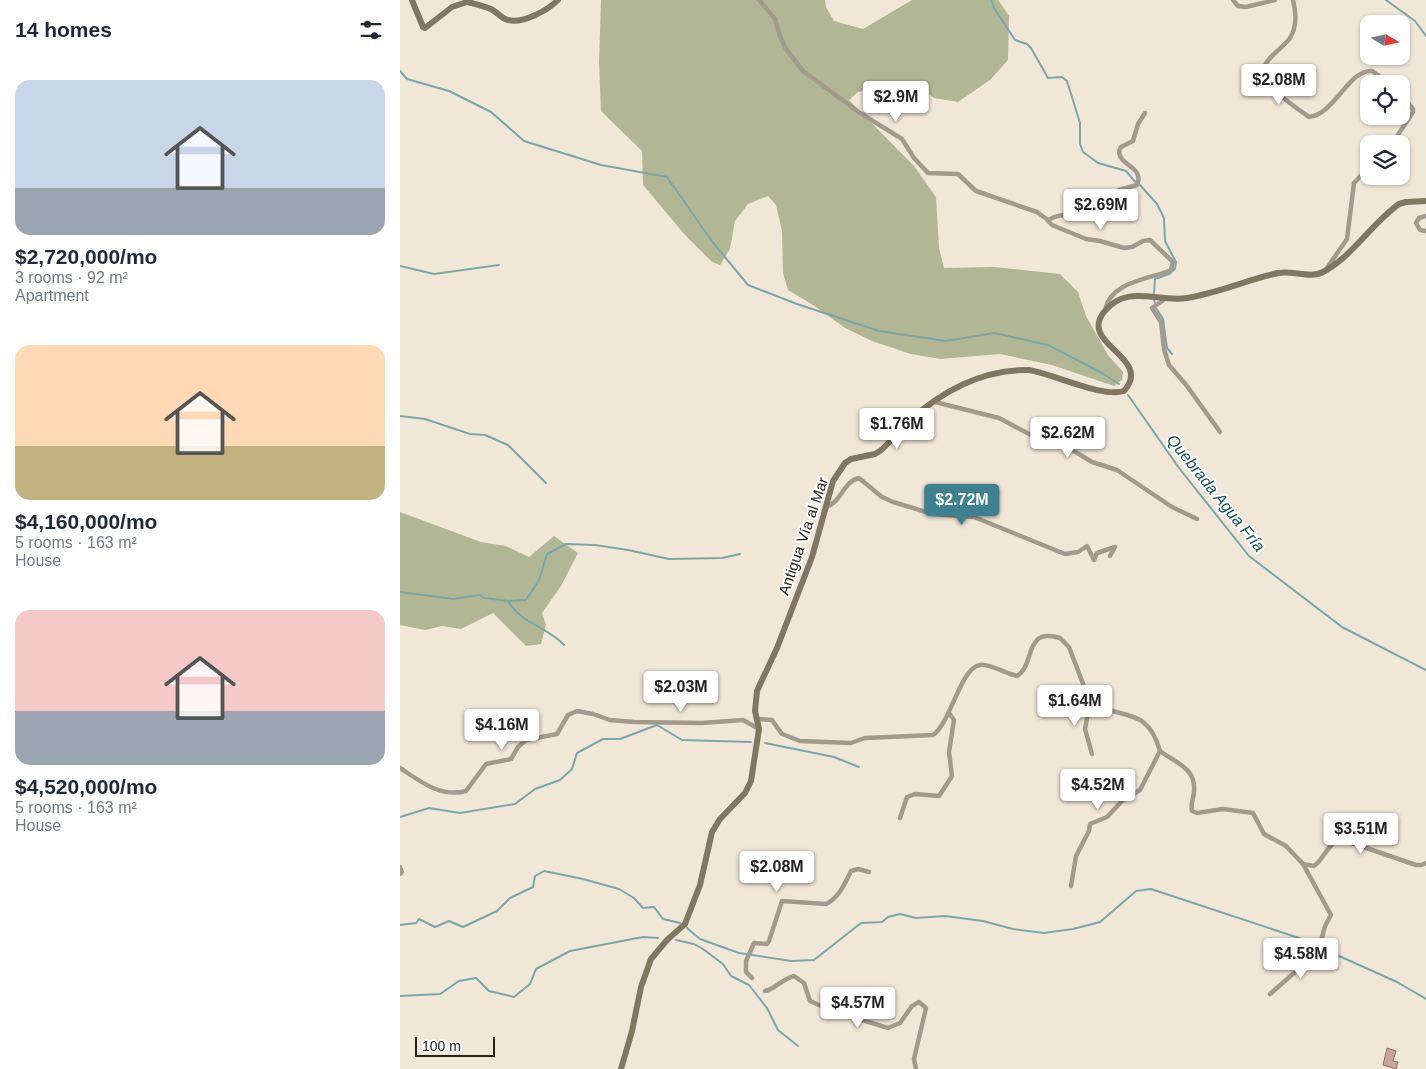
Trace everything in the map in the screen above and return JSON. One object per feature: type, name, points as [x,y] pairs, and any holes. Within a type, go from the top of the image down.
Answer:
[{"type":"main road","points":[[412,0],[425,28],[452,7],[470,1],[486,7],[505,19],[514,21],[526,18],[552,6],[558,0]]},
{"type":"main road","points":[[1104,311],[1131,296],[1185,299],[1278,273],[1317,274],[1323,272],[1351,250],[1399,204],[1426,201]]},
{"type":"main road","name":"Antigua Vía al Mar","points":[[621,1069],[646,971],[658,949],[685,924],[690,915],[700,885],[712,832],[720,819],[745,794],[750,781],[759,729],[755,711],[758,691],[777,648],[812,557],[833,481],[845,463],[851,459],[875,454],[880,451],[906,424],[965,382],[992,374],[1017,370],[1039,372],[1103,391],[1119,393],[1124,391],[1131,379],[1132,372],[1124,359],[1101,335],[1099,324],[1104,311]]},
{"type":"street","points":[[759,0],[775,19],[786,49],[802,71],[860,113],[902,139],[914,158],[928,174],[958,174],[976,191],[1037,212],[1048,220],[1048,223],[1086,239],[1124,248],[1150,240],[1173,262],[1171,270],[1131,283],[1117,290],[1111,296],[1104,311]]},
{"type":"street","points":[[1233,0],[1241,8],[1275,0]]},
{"type":"street","points":[[1293,0],[1295,19],[1292,33],[1287,42],[1268,60],[1264,69],[1265,78],[1275,90],[1309,117],[1312,117],[1327,108],[1362,73],[1372,71],[1378,75]]},
{"type":"street","points":[[1410,106],[1414,112],[1410,118]]},
{"type":"street","points":[[1048,220],[1054,217],[1100,212],[1112,202],[1119,190],[1137,185],[1139,181],[1137,173],[1120,158],[1118,151],[1121,146],[1133,141],[1138,124],[1145,113]]},
{"type":"street","points":[[1323,272],[1347,240],[1354,183],[1360,177]]},
{"type":"street","points":[[1426,216],[1419,218],[1416,223],[1420,230],[1426,230]]},
{"type":"street","points":[[1167,298],[1152,308],[1161,322],[1164,349],[1169,364],[1220,432]]},
{"type":"street","points":[[935,402],[1000,418],[1031,435],[1069,448],[1092,462],[1117,470],[1172,507],[1198,519]]},
{"type":"street","points":[[826,507],[834,503],[852,480],[859,478],[886,500],[934,514],[974,517],[1065,554],[1078,552],[1087,546],[1094,560],[1097,553],[1115,547],[1110,556]]},
{"type":"street","points":[[757,719],[772,720],[782,734],[793,740],[851,743],[865,738],[933,735],[941,728],[967,676],[974,667],[982,664],[1017,676],[1025,667],[1033,644],[1038,639],[1046,637],[1060,638],[1067,643],[1090,702],[1085,729],[1092,754]]},
{"type":"street","points":[[1090,702],[1098,707],[1123,712],[1145,723],[1157,740],[1160,751],[1188,770],[1192,775],[1194,785],[1192,811],[1197,813],[1223,810],[1253,813],[1264,834],[1286,846],[1303,864],[1331,915],[1325,926],[1318,952],[1270,994]]},
{"type":"street","points":[[400,768],[439,792],[451,794],[466,791],[486,764],[510,759],[518,747],[526,740],[556,734],[568,715],[577,711],[610,720],[634,722],[702,723],[743,720],[759,729]]},
{"type":"street","points":[[900,818],[907,797],[915,794],[939,796],[952,776],[949,752],[954,720],[948,713]]},
{"type":"street","points":[[1071,886],[1076,856],[1090,824],[1107,817],[1123,800],[1140,790],[1160,751]]},
{"type":"street","points":[[1303,864],[1314,866],[1334,841],[1340,839],[1380,851],[1409,863],[1421,865],[1426,862]]},
{"type":"street","points":[[400,866],[402,872],[400,874]]},
{"type":"street","points":[[752,978],[746,972],[746,960],[754,943],[767,944],[782,901],[826,904],[833,901],[851,871],[858,869],[869,872]]},
{"type":"street","points":[[765,991],[772,990],[784,978],[794,976],[804,983],[810,1001],[830,1010],[888,1028],[900,1023],[912,1006],[919,1002],[926,1008],[914,1059],[916,1069]]},
{"type":"green space","points":[[601,0],[825,0],[826,7],[834,21],[863,29],[912,0],[998,0],[1009,16],[1008,60],[990,80],[958,102],[934,98],[913,81],[858,92],[849,100],[914,166],[936,197],[939,248],[944,268],[994,267],[1060,274],[1078,292],[1086,316],[1108,355],[1123,372],[1122,380],[1114,386],[1052,365],[1000,354],[940,359],[911,354],[872,341],[845,328],[788,290],[783,273],[782,231],[776,205],[768,196],[748,204],[735,221],[730,249],[720,265],[712,262],[685,235],[643,185],[642,151],[601,111],[599,62]]},
{"type":"green space","points":[[400,512],[481,542],[506,546],[529,557],[554,536],[578,553],[561,586],[542,613],[546,625],[541,644],[526,646],[493,613],[461,629],[442,626],[425,630],[400,625]]},
{"type":"green space","points":[[1076,780],[1099,786],[1096,800],[1072,794]]},
{"type":"building","points":[[1387,1048],[1396,1051],[1393,1061],[1398,1062],[1396,1069],[1383,1065]]},
{"type":"waterway","points":[[991,0],[994,8],[1015,40],[1027,44],[1031,48],[1048,78],[1062,77],[1067,81],[1080,123],[1080,144],[1083,152],[1098,163],[1126,171],[1137,184]]},
{"type":"waterway","points":[[1386,0],[1415,21],[1426,36]]},
{"type":"waterway","name":"Quebrada Agua Fría","points":[[400,71],[407,79],[449,91],[491,112],[524,141],[601,165],[667,177],[711,240],[748,285],[797,304],[879,331],[946,341],[994,333],[1048,345],[1119,384]]},
{"type":"waterway","points":[[1140,185],[1157,204],[1164,218],[1165,241],[1176,262],[1175,269],[1169,274],[1155,279],[1154,293]]},
{"type":"waterway","points":[[400,266],[434,274],[499,265]]},
{"type":"waterway","points":[[1156,308],[1163,319],[1167,348],[1172,354]]},
{"type":"waterway","name":"Quebrada Agua Fría","points":[[1128,395],[1179,468],[1249,556],[1342,627],[1426,670]]},
{"type":"waterway","points":[[400,416],[425,419],[470,434],[485,435],[508,445],[546,483]]},
{"type":"waterway","points":[[508,601],[526,600],[539,580],[547,554],[566,544],[595,545],[669,559],[722,558],[740,554]]},
{"type":"waterway","points":[[400,592],[453,599],[479,595],[485,598],[508,601],[520,615],[550,633],[564,645]]},
{"type":"waterway","points":[[400,817],[429,808],[460,813],[515,804],[535,789],[560,780],[572,769],[577,753],[603,739],[620,739],[657,725],[682,740],[751,742]]},
{"type":"waterway","points":[[765,743],[834,757],[859,767]]},
{"type":"waterway","points":[[400,925],[416,923],[419,919],[435,927],[449,921],[463,927],[497,911],[510,898],[533,887],[535,876],[544,871],[619,889],[634,898],[643,908],[654,907],[663,919],[680,923]]},
{"type":"waterway","points":[[687,928],[700,939],[739,953],[791,961],[814,960],[861,923],[882,922],[888,917],[900,914],[916,918],[945,916],[983,921],[1013,929],[1044,933],[1073,929],[1100,922],[1136,891],[1151,889],[1299,938],[1397,982],[1426,999]]},
{"type":"waterway","points":[[400,996],[440,994],[459,981],[476,978],[489,991],[514,997],[530,984],[536,969],[570,951],[643,937],[658,938]]},
{"type":"waterway","points":[[676,940],[694,944],[703,949],[723,964],[731,976],[749,985],[767,1008],[778,1030],[798,1046]]}]
